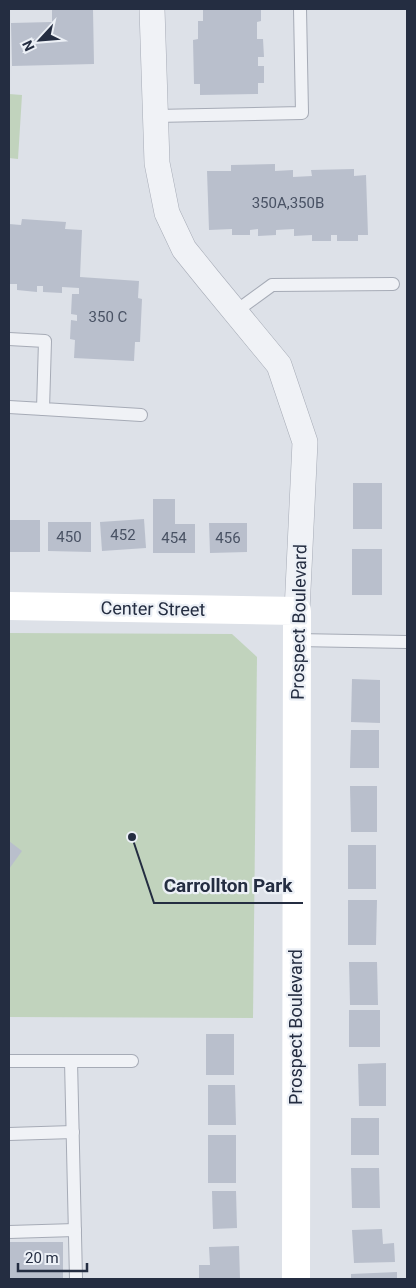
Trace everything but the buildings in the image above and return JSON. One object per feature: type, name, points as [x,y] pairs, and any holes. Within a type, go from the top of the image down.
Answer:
[{"type":"street","name":"Prospect Boulevard","points":[[152,9],[157,163],[167,214],[184,249],[279,364],[305,442],[297,611],[296,1279]]},
{"type":"street","name":"Center Street","points":[[9,606],[297,611]]},
{"type":"lane","points":[[155,116],[302,113],[300,9]]},
{"type":"lane","points":[[235,312],[272,286],[393,284]]},
{"type":"lane","points":[[9,339],[45,341],[43,409]]},
{"type":"lane","points":[[9,407],[141,415]]},
{"type":"lane","points":[[297,640],[407,642]]},
{"type":"lane","points":[[9,1061],[132,1061]]},
{"type":"lane","points":[[71,1061],[76,1279]]},
{"type":"lane","points":[[9,1134],[73,1132]]},
{"type":"lane","points":[[9,1232],[75,1230]]},
{"type":"green space","points":[[9,94],[22,95],[18,159],[9,158]]},
{"type":"green space","points":[[9,633],[232,634],[257,657],[253,1018],[9,1017]]},
{"type":"place","name":"Carrollton Park","points":[[132,837]]}]
